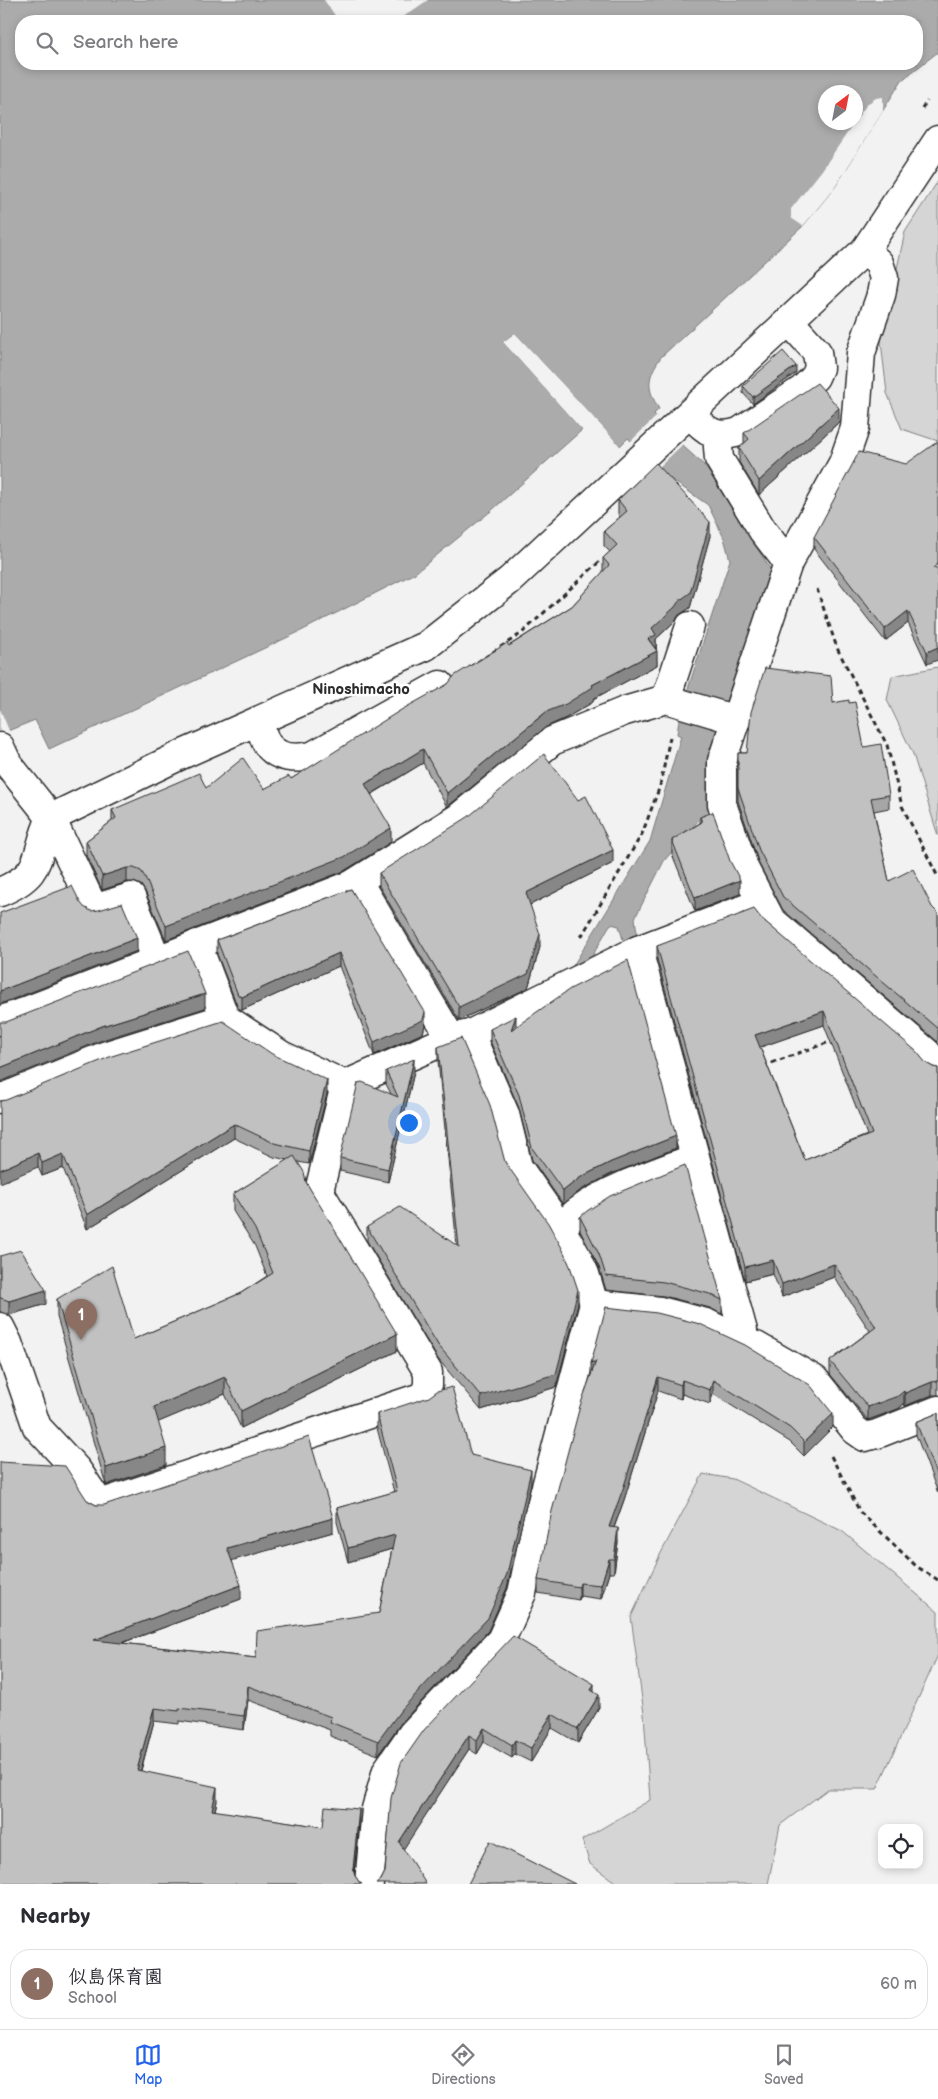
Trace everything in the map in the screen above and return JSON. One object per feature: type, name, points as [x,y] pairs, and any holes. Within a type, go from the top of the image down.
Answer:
[{"type":"street","points":[[0,892],[13,887],[29,876],[39,859],[43,836],[52,818],[181,755],[426,646],[510,580],[865,250],[938,140]]},
{"type":"street","points":[[865,250],[879,262],[884,278],[881,295],[861,353],[855,428],[843,463],[788,563],[731,718],[722,761],[722,804],[745,870],[771,920],[927,1053],[938,1066]]},
{"type":"street","points":[[682,420],[717,435],[728,436],[739,432],[803,389],[815,377],[819,368],[817,352],[789,321]]},
{"type":"street","points":[[717,435],[719,459],[763,531],[788,563]]},
{"type":"street","points":[[673,701],[690,626]]},
{"type":"street","points":[[259,721],[268,745],[277,753],[288,758],[312,756],[440,685]]},
{"type":"street","points":[[0,1021],[358,882],[458,818],[552,741],[624,711],[673,701],[731,718]]},
{"type":"street","points":[[2,762],[52,818],[94,909],[131,897],[157,960]]},
{"type":"street","points":[[358,882],[460,1036],[505,1114],[518,1167],[561,1229],[584,1274],[594,1304],[537,1521],[522,1592],[501,1640],[412,1734],[387,1770],[376,1809],[369,1884]]},
{"type":"street","points":[[197,944],[224,1018],[280,1054],[345,1085],[460,1036],[638,950],[760,902]]},
{"type":"street","points":[[638,950],[743,1331],[743,1342]]},
{"type":"street","points":[[0,1099],[107,1055],[224,1018]]},
{"type":"street","points":[[0,1327],[8,1343],[37,1427],[77,1470],[100,1504],[424,1396],[428,1385],[428,1372],[319,1191],[345,1085]]},
{"type":"street","points":[[561,1229],[577,1212],[594,1201],[646,1177],[695,1158]]},
{"type":"street","points":[[594,1304],[660,1311],[706,1323],[743,1342],[756,1346],[815,1380],[855,1430],[865,1437],[938,1410]]},
{"type":"path","points":[[440,685],[522,633],[599,562]]},
{"type":"path","points":[[814,580],[837,648],[887,745],[902,806],[938,877]]},
{"type":"path","points":[[576,944],[642,834],[660,786],[670,735],[673,701]]},
{"type":"path","points":[[760,1067],[834,1040]]},
{"type":"path","points":[[830,1450],[831,1459],[860,1512],[916,1566],[938,1580]]},
{"type":"shaded area","points":[[0,0],[938,0],[938,52],[923,64],[923,15],[15,15],[15,70],[915,70],[902,80],[835,187],[803,226],[661,357],[651,377],[650,389],[659,409],[654,414],[684,447],[705,466],[771,570],[719,722],[712,816],[703,815],[664,861],[635,918],[638,942],[625,946],[619,926],[611,924],[583,973],[571,969],[650,841],[681,736],[677,734],[680,713],[730,560],[724,538],[708,505],[659,471],[628,438],[620,446],[515,333],[503,342],[582,430],[491,511],[415,573],[301,631],[49,749],[35,720],[0,734]]},
{"type":"shaded area","points":[[938,181],[938,441],[902,429],[887,393],[881,342],[905,232]]},
{"type":"shaded area","points":[[938,667],[938,836],[913,754],[887,700],[892,676]]},
{"type":"shaded area","points":[[703,1474],[733,1479],[842,1531],[938,1612],[938,1655],[877,1789],[828,1789],[780,1825],[768,1884],[618,1884],[590,1864],[582,1840],[650,1800],[644,1714],[631,1617],[661,1553]]},
{"type":"pier","points":[[324,0],[428,0],[406,15],[335,15]]},
{"type":"pier","points":[[883,97],[883,111],[835,187],[803,226],[791,218],[791,209],[822,170],[849,130],[863,130],[863,110],[867,104],[876,98]]},
{"type":"pier","points":[[515,333],[620,446],[618,447],[514,337],[507,342],[585,429],[582,430],[503,342]]},
{"type":"pier","points":[[658,415],[684,443],[655,471],[629,443]]},
{"type":"pier","points":[[0,709],[10,733],[0,736]]},
{"type":"building","points":[[783,351],[796,366],[753,397],[743,386]]},
{"type":"building","points":[[817,383],[839,408],[759,481],[739,448],[749,439],[744,433]]},
{"type":"building","points":[[937,442],[938,564],[933,568],[938,568],[938,647],[927,652],[908,611],[885,629],[814,537],[859,452],[906,464]]},
{"type":"building","points":[[656,463],[710,522],[690,593],[679,601],[652,628],[656,635],[648,639],[657,651],[592,685],[593,687],[566,704],[546,712],[447,793],[423,749],[365,784],[391,828],[344,857],[166,926],[141,871],[127,868],[102,876],[86,841],[116,818],[112,810],[199,773],[206,788],[243,758],[264,789],[289,776],[291,779],[401,710],[448,684],[454,676],[507,643],[509,646],[572,606],[609,565],[603,558],[617,545],[604,531],[627,511],[618,500]]},
{"type":"building","points":[[765,668],[831,676],[833,703],[849,700],[849,703],[855,702],[864,747],[881,744],[889,795],[871,798],[889,881],[913,869],[932,907],[938,913],[938,1029],[783,897],[759,850],[738,788],[738,753],[747,753],[751,712]]},
{"type":"building","points":[[544,754],[578,800],[586,796],[613,850],[526,893],[540,934],[528,974],[459,1007],[379,873],[468,817]]},
{"type":"building","points":[[713,812],[730,861],[740,880],[695,898],[672,840],[702,822],[700,817]]},
{"type":"building","points":[[72,886],[80,902],[91,911],[122,903],[137,938],[0,991],[0,913]]},
{"type":"building","points":[[351,889],[425,1012],[423,1020],[374,1042],[339,953],[242,997],[238,995],[217,940]]},
{"type":"building","points":[[754,909],[761,918],[916,1051],[926,1063],[938,1068],[938,1381],[905,1393],[904,1391],[898,1396],[868,1407],[830,1361],[876,1327],[834,1264],[782,1284],[773,1260],[745,1267],[657,946]],"holes":[[[824,1011],[872,1134],[805,1160],[755,1035]]]},
{"type":"building","points":[[188,951],[205,994],[102,1026],[0,1068],[0,1022],[6,1022]]},
{"type":"building","points":[[628,960],[676,1136],[611,1162],[581,1177],[563,1191],[532,1148],[519,1095],[490,1029],[516,1016],[511,1030],[570,989]]},
{"type":"building","points":[[223,1021],[272,1054],[327,1080],[309,1151],[274,1143],[234,1124],[87,1215],[63,1154],[42,1163],[38,1153],[0,1170],[0,1101],[112,1056]]},
{"type":"building","points":[[461,1038],[490,1105],[505,1162],[548,1223],[562,1248],[578,1290],[556,1374],[481,1396],[438,1345],[367,1227],[400,1207],[459,1247],[438,1047]]},
{"type":"building","points":[[414,1059],[388,1169],[340,1158],[358,1083],[362,1082],[398,1097],[386,1071]]},
{"type":"building","points":[[294,1156],[304,1172],[306,1182],[397,1334],[241,1411],[225,1377],[154,1407],[166,1448],[106,1468],[57,1299],[112,1266],[134,1339],[241,1293],[273,1273],[255,1229],[233,1194]]},
{"type":"building","points":[[685,1165],[722,1300],[710,1294],[664,1282],[606,1276],[599,1254],[580,1217],[610,1196]]},
{"type":"building","points":[[21,1250],[46,1290],[9,1301],[0,1298],[0,1256]]},
{"type":"building","points":[[606,1307],[657,1313],[700,1324],[745,1345],[810,1385],[833,1414],[804,1442],[790,1428],[713,1380],[710,1390],[682,1380],[681,1385],[658,1377],[624,1486],[609,1527],[618,1528],[614,1559],[609,1559],[601,1585],[580,1583],[579,1587],[538,1580],[552,1511],[580,1406],[596,1361],[591,1363]]},
{"type":"building","points":[[452,1387],[471,1455],[531,1470],[507,1574],[488,1618],[401,1710],[378,1741],[330,1722],[331,1717],[248,1686],[244,1716],[179,1708],[179,1711],[154,1708],[137,1770],[217,1787],[212,1810],[323,1827],[325,1806],[359,1809],[353,1869],[355,1876],[362,1884],[0,1884],[0,1462],[65,1466],[87,1500],[96,1505],[104,1505],[309,1437],[333,1518],[227,1548],[241,1585],[94,1640],[256,1658],[257,1631],[379,1613],[395,1535],[348,1548],[337,1508],[397,1491],[377,1414],[429,1397],[437,1391]]},
{"type":"building","points":[[938,1413],[938,1479],[916,1422]]},
{"type":"building","points":[[513,1636],[594,1684],[591,1690],[599,1695],[578,1729],[552,1714],[531,1748],[515,1740],[512,1745],[484,1728],[477,1740],[469,1735],[399,1842],[426,1884],[376,1884],[381,1880],[385,1872],[391,1798],[401,1763],[424,1730]]},
{"type":"building","points":[[490,1841],[575,1884],[468,1884]]},
{"type":"place","name":"似島保育園","points":[[81,1340]]},
{"type":"district","name":"Ninoshimacho","points":[[361,689]]}]
